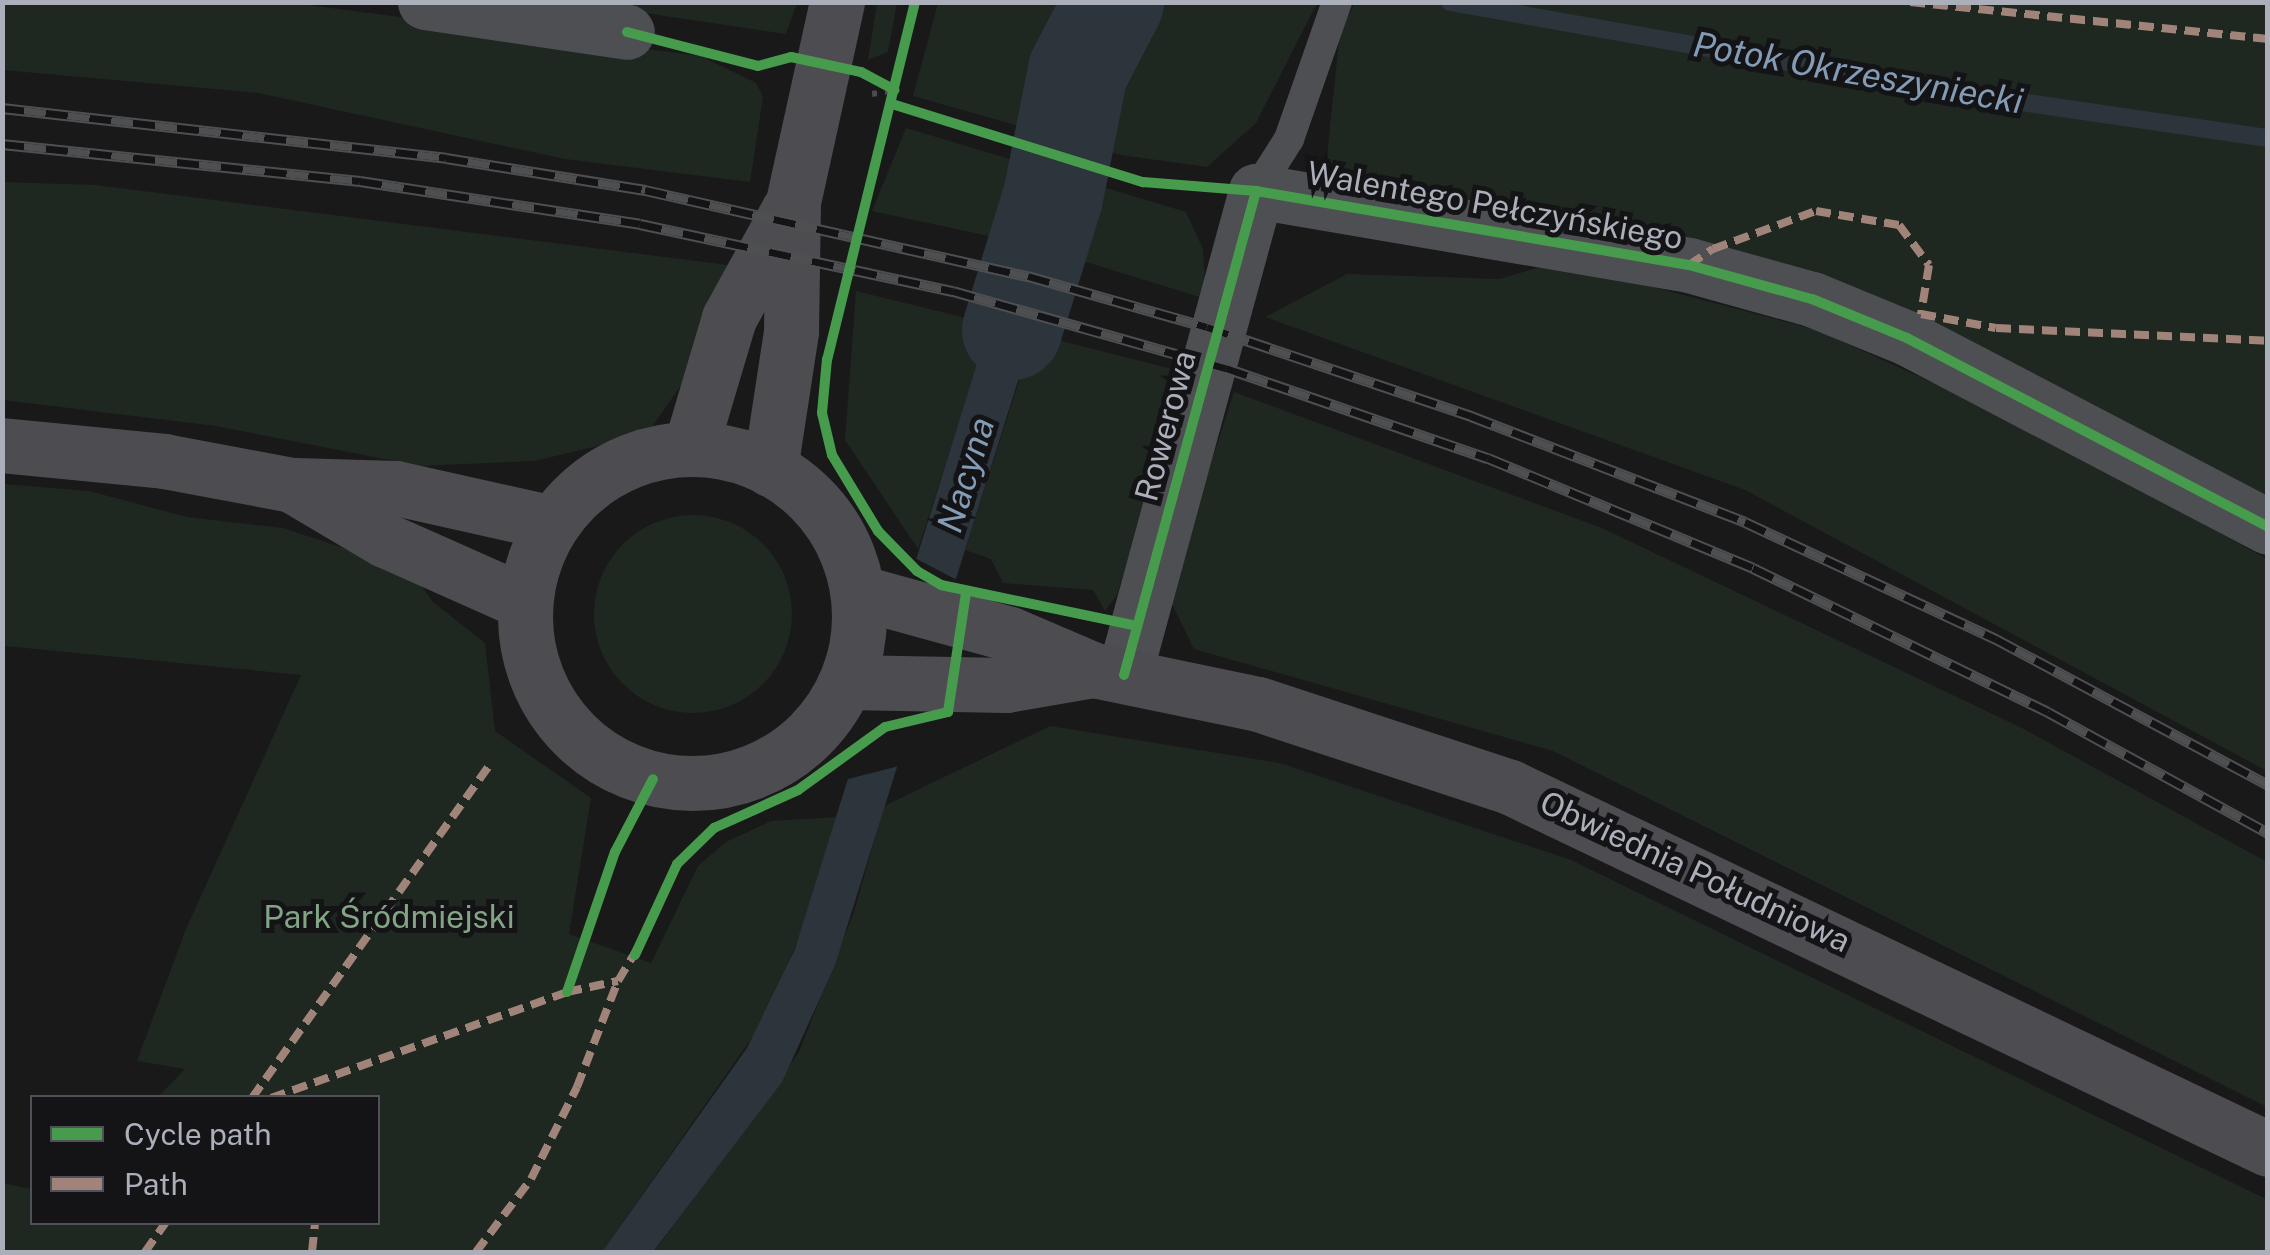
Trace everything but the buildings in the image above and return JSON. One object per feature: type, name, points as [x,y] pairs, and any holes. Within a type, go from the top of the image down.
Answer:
[{"type":"main road","points":[[770,469],[791,331],[793,202],[837,2]]},
{"type":"main road","points":[[690,449],[729,318],[793,202]]},
{"type":"main road","points":[[2,445],[164,460],[292,484],[396,488],[553,523]]},
{"type":"main road","points":[[690,449],[732,453],[770,469],[797,486],[838,532],[858,592],[858,638],[846,682],[814,732],[768,766],[712,783],[653,779],[621,769],[567,728],[533,670],[524,602],[534,560],[553,523],[612,469],[690,449]]},
{"type":"main road","points":[[292,484],[385,540],[524,602]]},
{"type":"main road","name":"Obwiednia Południowa","points":[[858,592],[1008,659]]},
{"type":"main road","name":"Obwiednia Południowa","points":[[846,682],[1008,659],[1109,673],[1258,704],[1510,786],[2268,1148]]},
{"type":"street","points":[[425,2],[627,32]]},
{"type":"street","name":"Walentego Pełczyńskiego","points":[[1256,191],[1689,264],[1812,299],[1907,338],[2268,526]]},
{"type":"street","name":"Rowerowa","points":[[1109,673],[1256,191]]},
{"type":"lane","name":"Rowerowa","points":[[1256,191],[1289,138],[1336,5]]},
{"type":"path","points":[[823,64],[860,72],[896,90]]},
{"type":"green space","points":[[2,3],[292,3],[701,56],[756,83],[763,97],[750,182],[565,159],[258,93],[3,70]]},
{"type":"green space","points":[[577,3],[797,3],[786,34]]},
{"type":"green space","points":[[877,3],[897,3],[888,52],[868,60]]},
{"type":"green space","points":[[938,3],[1089,3],[1043,111],[1087,122],[1100,71],[1139,3],[1317,3],[1256,123],[1207,167],[1121,155],[913,96]]},
{"type":"green space","points":[[1355,3],[2267,3],[2267,515],[1901,306],[1690,241],[1336,190],[1326,165],[1340,31]]},
{"type":"green space","points":[[906,128],[1186,212],[1203,249],[1206,299],[1060,254],[1074,202],[1032,190],[1017,242],[872,211]]},
{"type":"green space","points":[[2,182],[96,185],[728,265],[682,384],[647,434],[535,461],[420,466],[216,426],[3,400]]},
{"type":"green space","points":[[1558,262],[1817,330],[2010,418],[2267,559],[2267,771],[1745,490],[1265,317],[1347,274],[1499,279]]},
{"type":"green space","points":[[856,291],[991,324],[918,549],[845,440]]},
{"type":"green space","points":[[1034,334],[1188,373],[1117,595],[1105,611],[1093,590],[1003,583],[991,559],[965,550]]},
{"type":"green space","points":[[1234,392],[1602,528],[2020,727],[2267,862],[2267,1107],[1553,751],[1194,649],[1168,596]]},
{"type":"green space","name":"Park Śródmiejski","points":[[3,484],[89,491],[187,517],[283,528],[410,570],[433,602],[485,643],[495,731],[591,798],[569,934],[651,963],[698,866],[726,842],[771,821],[837,817],[812,906],[765,1019],[602,1252],[3,1252],[2,1183],[30,1189],[30,1225],[380,1225],[380,1095],[160,1095],[185,1069],[137,1061],[186,929],[301,675],[5,646]]},
{"type":"green space","points":[[693,515],[731,522],[763,544],[785,576],[792,614],[785,652],[763,684],[731,706],[693,713],[655,706],[623,684],[601,652],[594,614],[601,576],[623,544],[655,522]]},
{"type":"green space","points":[[1050,726],[1280,763],[1571,860],[2268,1200],[2267,1252],[654,1252],[799,1052],[854,912],[884,806]]},
{"type":"water","points":[[1089,3],[1139,3],[1100,71],[1087,122],[1042,110]]},
{"type":"water","points":[[1031,190],[1074,202],[835,965],[782,1082],[653,1252],[602,1252],[747,1048],[795,949]]},
{"type":"pier","points":[[1013,241],[1064,255],[1042,338],[991,324]]},
{"type":"pier","points":[[911,556],[959,581],[899,766],[844,780]]},
{"type":"waterway","name":"Nacyna","points":[[1012,330],[1053,197],[1078,71],[1114,2]]},
{"type":"waterway","name":"Potok Okrzeszyniecki","points":[[1450,2],[1986,97],[2268,138]]},
{"type":"railway","points":[[2,108],[446,158],[645,190],[1028,276],[1207,327],[1471,416],[1745,522],[1996,639],[2268,785]]},
{"type":"railway","points":[[2,144],[360,181],[640,224],[953,291],[1226,368],[1488,458],[1753,568],[2048,712],[2268,833]]},
{"type":"marked path","points":[[1910,2],[2268,39]]},
{"type":"marked path","points":[[1689,265],[1713,249],[1816,211],[1899,225],[1929,265],[1921,314],[1996,328],[2268,341]]},
{"type":"marked path","points":[[254,1095],[491,763]]},
{"type":"marked path","points":[[279,1095],[567,992],[618,981],[638,948]]},
{"type":"marked path","points":[[476,1252],[531,1179],[577,1087],[618,981]]},
{"type":"marked path","points":[[145,1252],[164,1225]]},
{"type":"marked path","points":[[312,1252],[315,1225]]},
{"type":"cycle path","points":[[915,2],[827,359],[822,413],[832,455],[878,531],[917,571],[941,585],[1137,626]]},
{"type":"cycle path","points":[[627,32],[758,66],[791,57],[861,72],[895,90]]},
{"type":"cycle path","points":[[892,104],[1143,182],[1256,191],[1689,265],[1812,299],[1907,338],[2268,527]]},
{"type":"cycle path","points":[[1124,675],[1256,191]]},
{"type":"cycle path","points":[[635,955],[677,864],[714,828],[798,790],[885,727],[948,712],[966,593]]},
{"type":"cycle path","points":[[567,992],[615,852],[653,779]]}]
